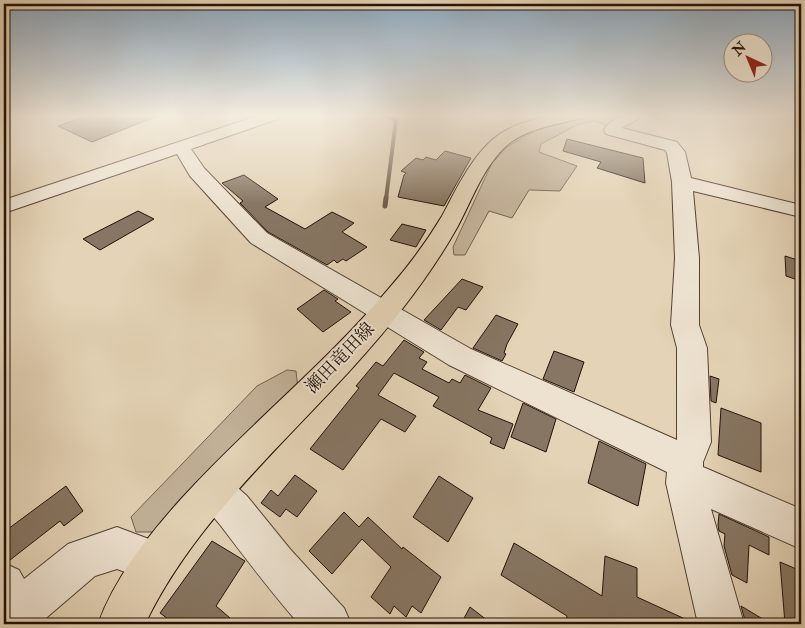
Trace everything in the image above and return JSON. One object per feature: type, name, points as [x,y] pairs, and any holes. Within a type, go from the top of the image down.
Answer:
[{"type":"main road","name":"瀬田竜田線","points":[[121,624],[155,562],[215,492],[383,313],[420,266],[447,226],[464,190],[486,157],[498,145]]},
{"type":"street","points":[[4,207],[186,145]]},
{"type":"street","points":[[668,145],[676,152],[682,182],[687,258],[685,325],[692,348],[694,442],[685,470],[721,624]]},
{"type":"street","points":[[181,147],[197,172],[259,238],[460,357],[801,528]]},
{"type":"street","points":[[682,182],[801,211]]},
{"type":"street","points":[[215,492],[233,510],[275,564],[328,624]]},
{"type":"street","points":[[8,607],[83,559],[116,548],[155,562]]},
{"type":"shaded area","points":[[510,145],[541,145],[539,152],[577,166],[560,191],[529,190],[512,218],[489,211],[465,255],[454,255],[453,247],[492,163]]},
{"type":"shaded area","points":[[287,370],[296,371],[298,389],[158,532],[136,532],[131,517],[257,386]]},
{"type":"building","points":[[565,145],[592,145],[643,158],[645,183],[597,168],[601,162],[563,151]]},
{"type":"building","points":[[445,151],[471,158],[444,206],[398,197],[406,173],[401,171],[416,158],[423,160],[426,157],[436,160]]},
{"type":"building","points":[[244,175],[278,199],[265,207],[305,229],[332,212],[354,223],[342,232],[367,247],[346,261],[343,259],[337,263],[334,260],[327,265],[268,232],[240,203],[243,201],[222,183]]},
{"type":"building","points":[[138,211],[154,219],[100,250],[83,239]]},
{"type":"building","points":[[402,224],[426,230],[416,247],[390,240]]},
{"type":"building","points":[[785,256],[801,261],[801,281],[786,276]]},
{"type":"building","points":[[462,279],[483,287],[466,310],[458,307],[441,330],[424,320]]},
{"type":"building","points":[[324,290],[338,299],[335,301],[351,312],[323,332],[297,309]]},
{"type":"building","points":[[496,315],[518,324],[507,344],[504,353],[506,354],[502,361],[473,348]]},
{"type":"building","points":[[404,340],[424,352],[419,358],[427,362],[422,369],[449,383],[452,379],[460,383],[465,375],[491,388],[478,410],[513,424],[504,449],[490,443],[492,438],[433,406],[439,397],[394,373],[378,395],[416,416],[405,432],[381,419],[343,470],[310,449],[359,388],[356,386],[376,362],[383,366]]},
{"type":"building","points":[[554,351],[584,362],[574,392],[543,379]]},
{"type":"building","points":[[710,376],[719,379],[716,403],[711,401]]},
{"type":"building","points":[[523,403],[556,419],[546,452],[511,437]]},
{"type":"building","points":[[721,408],[761,423],[761,472],[718,455]]},
{"type":"building","points":[[599,441],[646,464],[638,506],[588,483]]},
{"type":"building","points":[[295,475],[317,491],[297,517],[286,509],[280,517],[261,503],[271,490],[278,496]]},
{"type":"building","points":[[439,476],[473,498],[448,542],[413,517]]},
{"type":"building","points":[[66,486],[83,511],[64,526],[60,521],[10,560],[4,548],[4,532]]},
{"type":"building","points":[[344,512],[359,527],[368,517],[402,549],[403,547],[441,577],[421,613],[412,606],[406,617],[394,606],[390,614],[371,597],[391,567],[362,539],[332,574],[309,551]]},
{"type":"building","points":[[719,514],[769,537],[769,555],[749,545],[747,583],[732,575],[724,546],[725,534],[719,531]]},
{"type":"building","points":[[212,541],[245,561],[216,606],[237,624],[175,624],[160,613]]},
{"type":"building","points":[[514,543],[602,596],[605,556],[637,568],[637,597],[696,624],[565,624],[567,616],[501,575]]},
{"type":"building","points":[[780,562],[801,571],[801,624],[785,624]]},
{"type":"building","points":[[741,606],[771,624],[746,624]]},
{"type":"building","points":[[470,607],[492,624],[461,624]]},
{"type":"waterway","points":[[386,199],[393,145]]},
{"type":"waterway","points":[[385,206],[386,198]]}]
